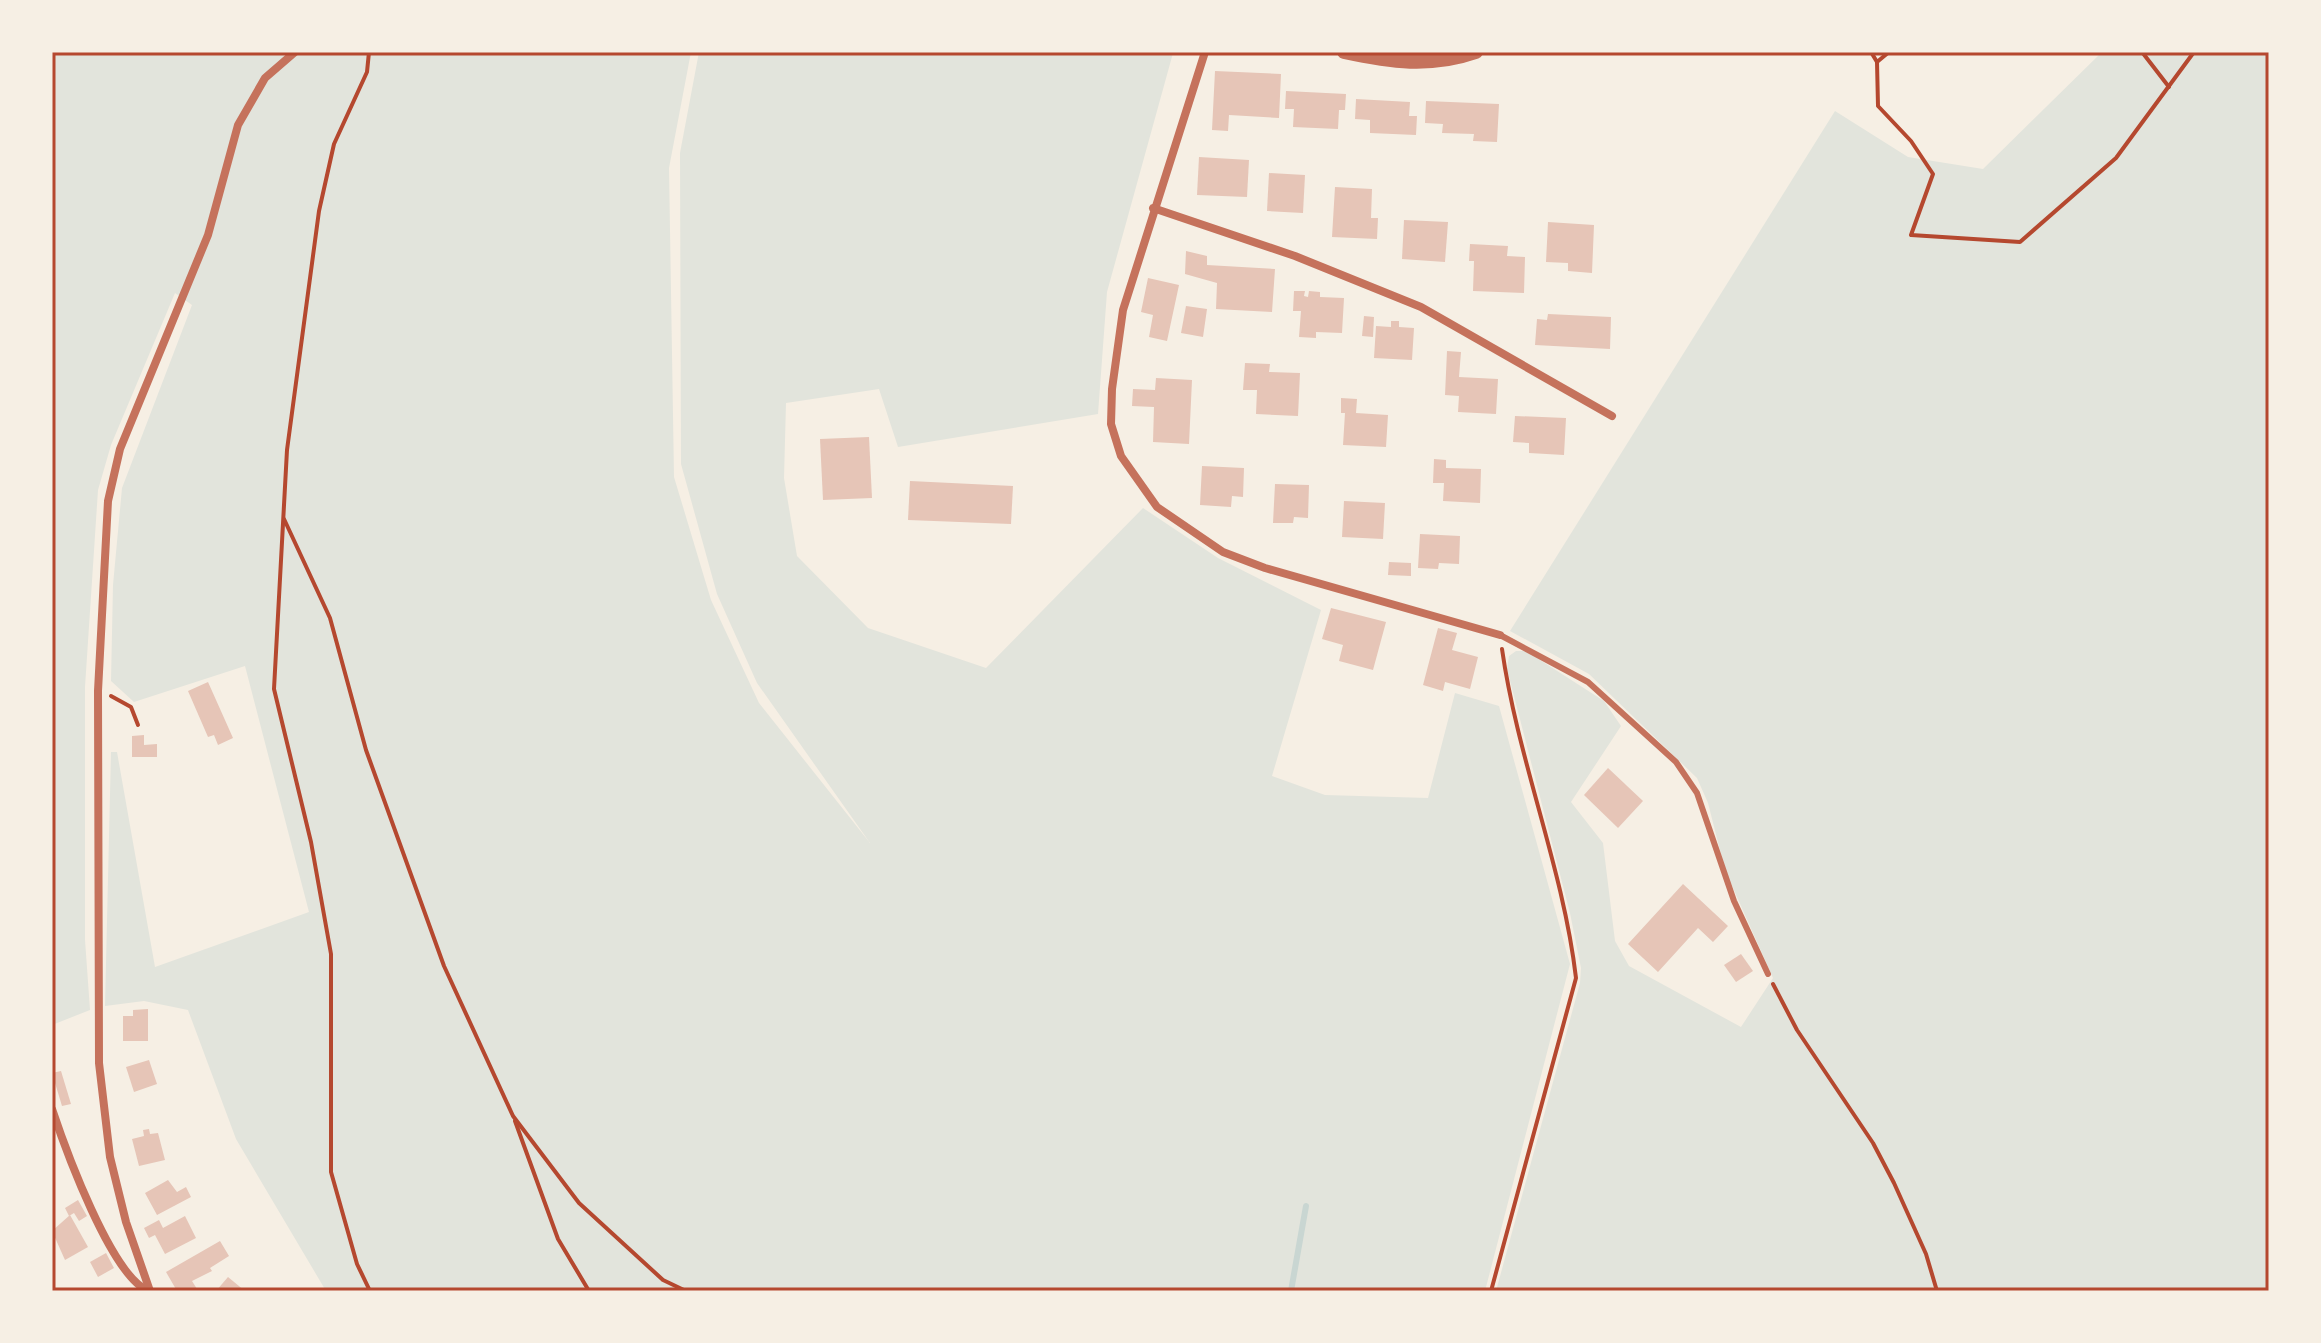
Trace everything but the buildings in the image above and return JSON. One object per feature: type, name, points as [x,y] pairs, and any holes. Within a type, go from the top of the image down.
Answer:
[{"type":"street","points":[[150,1291],[126,1222],[110,1157],[99,1063],[98,691],[108,501],[120,449],[208,235],[238,125],[265,78],[295,52]]},
{"type":"street","points":[[1205,52],[1123,310],[1111,424],[1121,456],[1157,507],[1198,538],[1265,568],[1500,635]]},
{"type":"street","points":[[1344,52],[1386,61],[1447,62],[1476,52]]},
{"type":"street","points":[[1153,208],[1295,256],[1421,307],[1612,416]]},
{"type":"street","points":[[52,1109],[74,1175],[91,1208],[132,1280],[150,1291]]},
{"type":"lane","points":[[1500,635],[1588,682],[1676,762],[1697,793],[1734,901],[1768,974]]},
{"type":"path","points":[[369,52],[367,72],[334,144],[319,211],[287,450],[274,689],[311,842],[331,954],[331,1172],[357,1264],[370,1291]]},
{"type":"path","points":[[1871,52],[1877,62],[1878,106],[1911,141],[1933,174],[1911,235],[2020,242],[2116,158],[2194,52]]},
{"type":"path","points":[[1877,62],[1889,52]]},
{"type":"path","points":[[2000,52],[2028,52]]},
{"type":"path","points":[[2142,52],[2169,87]]},
{"type":"path","points":[[283,517],[330,618],[366,750],[444,966],[513,1116],[558,1239],[589,1291]]},
{"type":"path","points":[[1491,1291],[1576,978],[1571,933],[1511,709],[1500,635]]},
{"type":"path","points":[[98,691],[131,707],[138,725]]},
{"type":"path","points":[[1768,974],[1797,1030],[1873,1143],[1926,1254],[1937,1291]]},
{"type":"path","points":[[513,1116],[579,1203],[663,1280],[686,1291]]},
{"type":"shaded area","points":[[52,52],[691,52],[669,168],[674,477],[711,600],[759,703],[870,843],[757,683],[717,594],[681,464],[680,153],[699,52],[1173,53],[1107,292],[1098,414],[898,447],[879,389],[786,403],[784,478],[797,556],[868,628],[986,668],[1143,508],[1218,558],[1321,610],[1272,776],[1325,795],[1428,798],[1455,693],[1499,706],[1570,964],[1485,1291],[326,1291],[236,1139],[188,1010],[144,1001],[105,1006],[111,752],[117,752],[155,967],[309,912],[245,666],[134,702],[111,681],[113,585],[122,488],[192,305],[175,293],[111,445],[98,490],[85,687],[85,940],[90,1010],[52,1025]]},
{"type":"shaded area","points":[[2102,52],[2269,52],[2269,1291],[1496,1291],[1580,983],[1581,968],[1570,913],[1507,669],[1509,656],[1516,651],[1526,651],[1604,701],[1621,726],[1571,802],[1603,843],[1615,941],[1629,966],[1741,1027],[1773,978],[1725,870],[1708,803],[1697,778],[1589,674],[1510,631],[1835,111],[1908,157],[1983,169]]},
{"type":"waterway","points":[[1291,1291],[1306,1206]]}]
